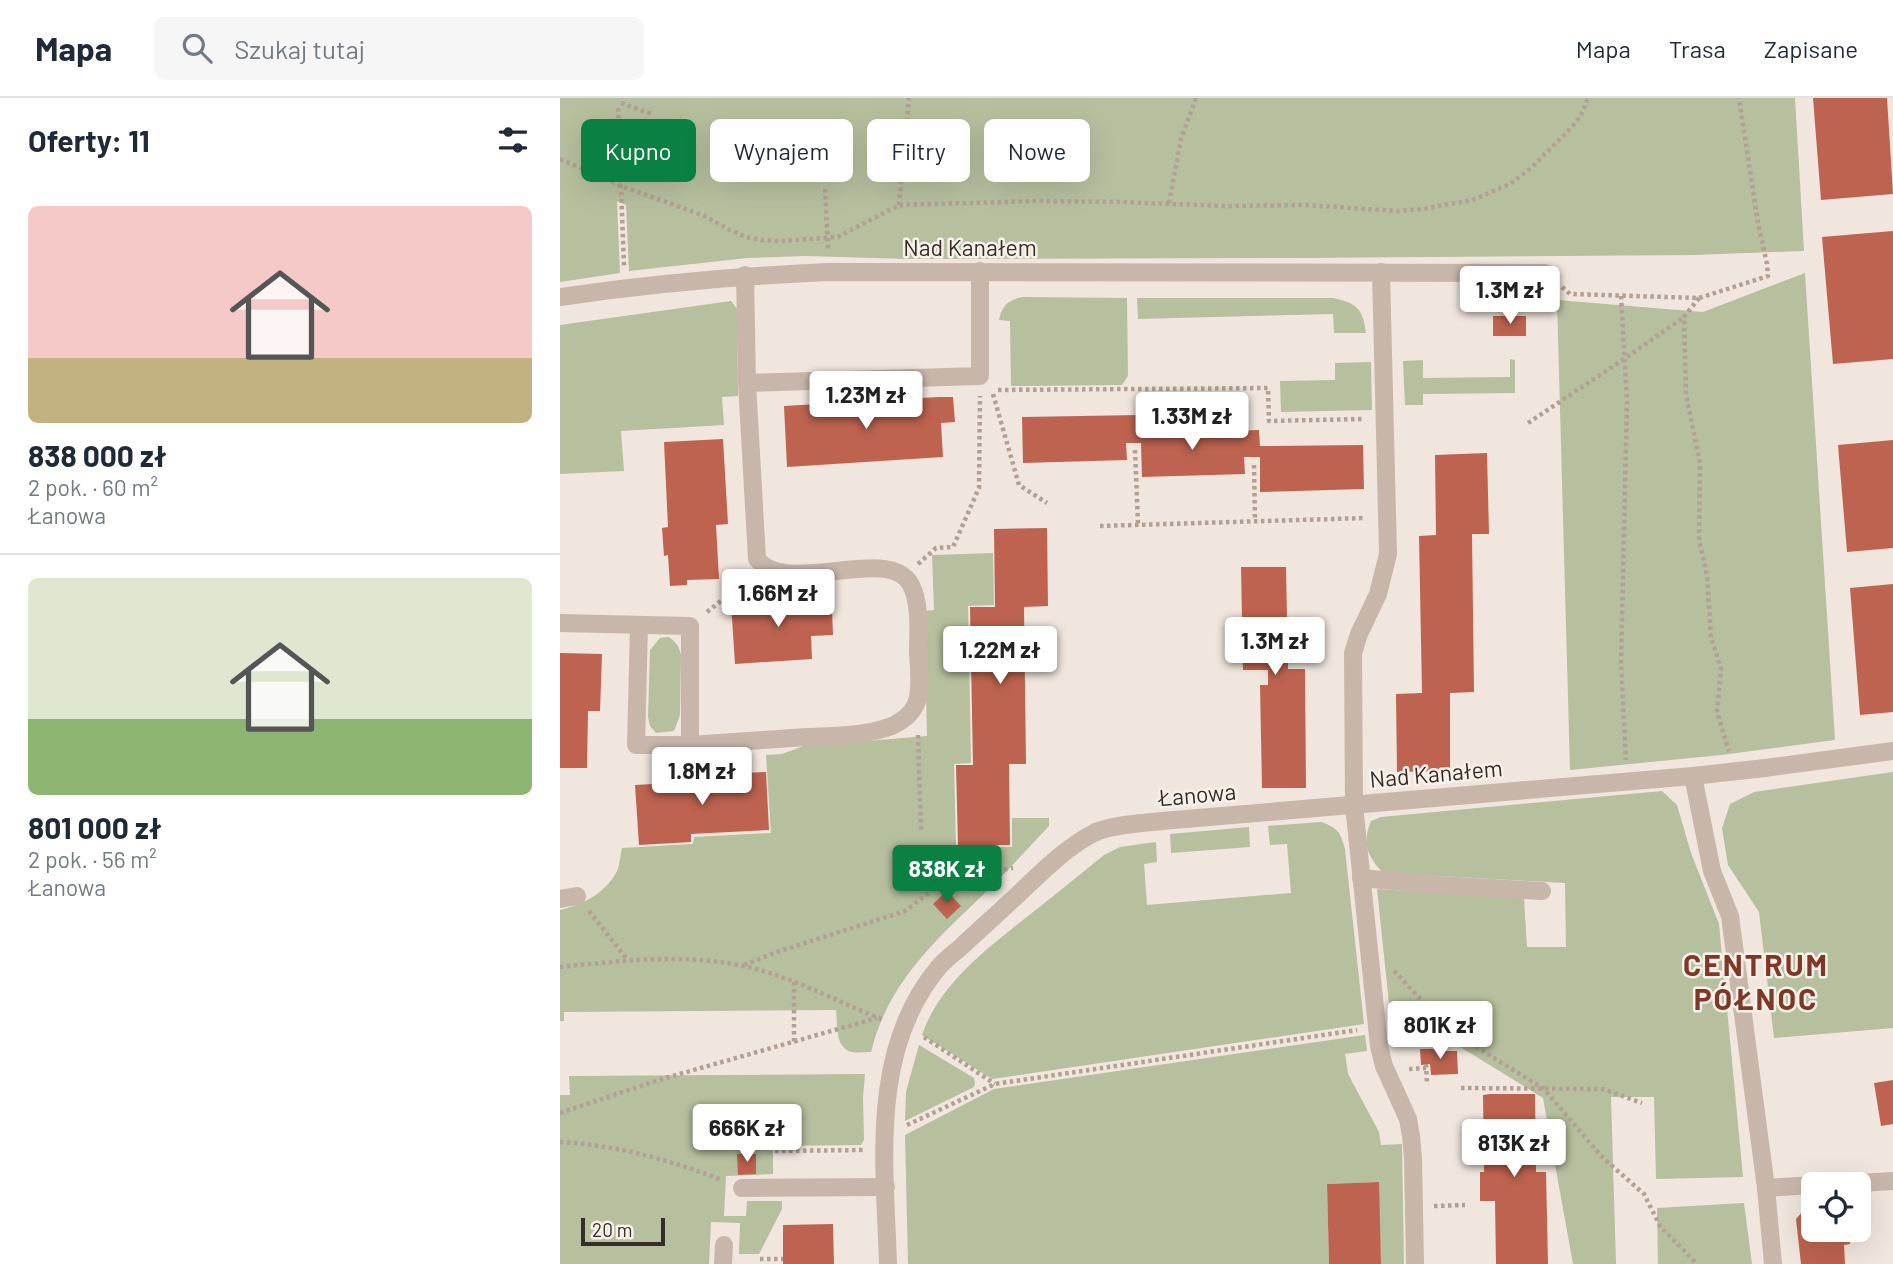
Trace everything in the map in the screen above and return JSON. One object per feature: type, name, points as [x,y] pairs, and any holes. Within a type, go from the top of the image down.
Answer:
[{"type":"street","points":[[747,383],[980,376],[980,271]]},
{"type":"street","name":"Nad Kanałem","points":[[560,297],[745,275],[828,272],[1545,272]]},
{"type":"street","name":"Nad Kanałem","points":[[1381,272],[1388,554],[1378,594],[1353,653],[1354,805],[1693,776],[1893,751]]},
{"type":"street","points":[[639,625],[636,745],[690,745],[860,734],[889,727],[907,716],[916,705],[919,684],[918,619],[916,600],[905,576],[879,568],[801,574],[776,573],[757,559],[747,383],[745,275]]},
{"type":"street","points":[[560,623],[690,626],[690,745]]},
{"type":"street","points":[[1693,776],[1712,871],[1730,916],[1766,1188],[1773,1264]]},
{"type":"street","points":[[1354,805],[1377,1029],[1384,1066],[1408,1119],[1413,1158],[1415,1264]]},
{"type":"street","name":"Łanowa","points":[[888,1264],[884,1136],[891,1066],[915,1001],[938,968],[1043,871],[1095,832],[1161,821],[1354,805]]},
{"type":"street","points":[[1361,878],[1542,891]]},
{"type":"street","points":[[1871,1182],[1893,1181]]},
{"type":"street","points":[[1766,1188],[1801,1186]]},
{"type":"street","points":[[742,1188],[886,1187]]},
{"type":"street","points":[[723,1245],[723,1264]]},
{"type":"path","points":[[899,205],[909,98]]},
{"type":"path","points":[[1169,203],[1181,139],[1196,98]]},
{"type":"path","points":[[560,159],[621,186],[705,216],[746,237],[779,241],[828,238],[851,231],[899,205],[1040,201],[1224,206],[1316,205],[1398,211],[1472,200],[1510,184],[1531,168],[1570,130],[1580,117],[1588,98]]},
{"type":"path","points":[[1545,272],[1570,295],[1699,298],[1768,276],[1739,98]]},
{"type":"path","points":[[624,288],[619,105],[652,114]]},
{"type":"path","points":[[825,189],[828,238]]},
{"type":"path","points":[[1620,296],[1626,401],[1621,663],[1626,782]]},
{"type":"path","points":[[1528,423],[1684,317],[1699,298]]},
{"type":"path","points":[[1684,317],[1686,394],[1700,463],[1699,540],[1707,575],[1711,637],[1721,669],[1717,712],[1736,771]]},
{"type":"path","points":[[905,576],[936,548],[953,547],[979,488],[980,376]]},
{"type":"path","points":[[1047,503],[1019,485],[992,390],[1268,388],[1269,421],[1384,418]]},
{"type":"path","points":[[1135,450],[1138,524]]},
{"type":"path","points":[[1254,465],[1255,521]]},
{"type":"path","points":[[1100,526],[1387,517]]},
{"type":"path","points":[[690,626],[763,566]]},
{"type":"path","points":[[907,716],[918,728],[921,832]]},
{"type":"path","points":[[743,966],[777,952],[905,911],[942,883],[962,876],[1016,868]]},
{"type":"path","points":[[568,898],[627,960]]},
{"type":"path","points":[[560,967],[627,960],[694,960],[743,966],[794,982],[885,1021]]},
{"type":"path","points":[[1390,966],[1452,1032],[1545,1089],[1602,1157],[1644,1194],[1660,1226],[1697,1264]]},
{"type":"path","points":[[794,982],[794,1042]]},
{"type":"path","points":[[560,1113],[662,1079],[877,1018]]},
{"type":"path","points":[[900,1129],[995,1084],[1343,1031],[1377,1029]]},
{"type":"path","points":[[917,1033],[995,1084]]},
{"type":"path","points":[[1426,1065],[1427,1085]]},
{"type":"path","points":[[1461,1088],[1603,1089],[1642,1103]]},
{"type":"path","points":[[560,1143],[623,1150],[667,1161],[742,1188]]},
{"type":"path","points":[[775,1152],[867,1150]]},
{"type":"path","points":[[1414,1207],[1465,1205]]},
{"type":"path","points":[[760,1259],[783,1259]]},
{"type":"green space","points":[[560,98],[1795,98],[1804,251],[1694,255],[1301,258],[909,259],[805,256],[747,258],[629,271],[626,205],[617,201],[620,273],[560,282]]},
{"type":"green space","points":[[1805,273],[1835,740],[1570,770],[1557,300],[1703,312]]},
{"type":"green space","points":[[1023,297],[1127,298],[1128,376],[1122,385],[1011,386],[1010,321],[999,320],[1007,304]]},
{"type":"green space","points":[[1137,298],[1333,298],[1357,308],[1363,318],[1366,333],[1334,333],[1333,314],[1138,319]]},
{"type":"green space","points":[[731,301],[737,309],[738,396],[722,397],[724,425],[621,431],[624,471],[560,474],[560,325]]},
{"type":"green space","points":[[1510,359],[1515,360],[1515,393],[1423,394],[1423,405],[1405,405],[1403,361],[1423,360],[1423,378],[1510,377]]},
{"type":"green space","points":[[1371,362],[1372,410],[1281,412],[1280,381],[1335,380],[1335,363]]},
{"type":"green space","points":[[993,553],[994,605],[968,606],[971,763],[954,764],[956,847],[1012,847],[1012,818],[1049,818],[1049,826],[939,938],[905,978],[891,1000],[871,1052],[852,1052],[842,1046],[836,1010],[564,1012],[564,1021],[560,1021],[560,910],[585,901],[607,886],[618,869],[622,848],[693,844],[694,837],[771,833],[766,755],[782,754],[812,743],[927,736],[924,611],[934,610],[932,555]]},
{"type":"green space","points":[[668,637],[677,644],[681,655],[680,715],[674,731],[656,733],[650,726],[648,717],[650,650],[660,638]]},
{"type":"green space","points":[[1893,772],[1893,1028],[1774,1038],[1759,912],[1728,865],[1722,828],[1730,804],[1754,792]]},
{"type":"green space","points":[[1662,791],[1677,805],[1691,853],[1719,924],[1743,1177],[1656,1179],[1654,1097],[1611,1097],[1616,1264],[1573,1264],[1543,1098],[1433,1030],[1392,1032],[1377,889],[1524,898],[1527,947],[1566,947],[1565,883],[1383,873],[1370,855],[1367,836],[1371,821],[1381,817]]},
{"type":"green space","points":[[1322,822],[1338,832],[1345,849],[1364,1024],[992,1079],[922,1035],[940,999],[966,968],[1104,855],[1120,847],[1156,842],[1157,862],[1144,864],[1147,905],[1291,893],[1287,844],[1270,845],[1268,826]]},
{"type":"green space","points":[[1249,827],[1250,847],[1171,853],[1170,834]]},
{"type":"green space","points":[[1365,1035],[1367,1051],[1345,1054],[1348,1074],[1379,1132],[1381,1145],[1402,1144],[1404,1264],[1381,1264],[1378,1182],[1327,1184],[1329,1264],[908,1264],[905,1135],[994,1089]]},
{"type":"green space","points":[[919,1045],[974,1078],[975,1083],[974,1087],[905,1121],[906,1092]]},
{"type":"green space","points":[[865,1074],[864,1140],[861,1145],[773,1146],[773,1174],[726,1176],[724,1216],[746,1216],[747,1201],[782,1201],[782,1209],[759,1254],[739,1254],[740,1223],[711,1222],[709,1264],[560,1264],[560,1095],[570,1095],[569,1076]]},
{"type":"green space","points":[[1744,1203],[1752,1264],[1658,1264],[1657,1208]]},
{"type":"building","points":[[1813,98],[1887,98],[1893,194],[1821,200]]},
{"type":"building","points":[[1893,231],[1893,359],[1833,364],[1822,237]]},
{"type":"building","points":[[1493,316],[1526,316],[1526,336],[1493,336]]},
{"type":"building","points":[[953,397],[955,422],[941,423],[943,457],[787,467],[784,406]]},
{"type":"building","points":[[1140,415],[1141,433],[1259,430],[1260,446],[1363,445],[1364,489],[1260,492],[1260,457],[1244,457],[1245,474],[1142,477],[1141,443],[1126,443],[1127,460],[1023,463],[1022,417]]},
{"type":"building","points":[[723,439],[728,524],[716,525],[719,579],[687,580],[687,585],[670,586],[668,555],[664,556],[662,528],[668,527],[664,442]]},
{"type":"building","points":[[1893,440],[1893,548],[1847,552],[1838,445]]},
{"type":"building","points":[[1487,453],[1489,534],[1472,534],[1474,692],[1450,693],[1450,771],[1397,772],[1396,694],[1422,693],[1419,536],[1436,535],[1435,455]]},
{"type":"building","points":[[1047,528],[1048,606],[1024,607],[1026,764],[1009,764],[1010,845],[958,845],[956,765],[973,765],[970,607],[995,607],[994,529]]},
{"type":"building","points":[[1241,567],[1286,567],[1288,669],[1305,669],[1306,788],[1262,788],[1260,685],[1268,685],[1268,670],[1243,670]]},
{"type":"building","points":[[1893,584],[1893,712],[1860,715],[1850,588]]},
{"type":"building","points":[[825,597],[826,611],[832,611],[833,635],[811,636],[812,659],[735,664],[731,603]]},
{"type":"building","points":[[560,653],[602,654],[600,711],[588,711],[587,768],[560,768]]},
{"type":"building","points":[[766,772],[769,830],[691,834],[691,842],[639,845],[635,785],[688,782],[688,776]]},
{"type":"building","points":[[947,891],[961,906],[947,919],[933,904]]},
{"type":"building","points":[[1420,1049],[1457,1051],[1458,1074],[1431,1075],[1430,1064],[1421,1065]]},
{"type":"building","points":[[1893,1080],[1893,1124],[1881,1126],[1874,1083]]},
{"type":"building","points":[[1535,1094],[1536,1172],[1546,1172],[1548,1264],[1496,1264],[1495,1201],[1480,1201],[1480,1172],[1484,1172],[1483,1095]]},
{"type":"building","points":[[737,1154],[756,1154],[756,1174],[738,1175]]},
{"type":"building","points":[[1379,1182],[1381,1264],[1329,1264],[1327,1184]]},
{"type":"building","points":[[1801,1213],[1801,1242],[1850,1242],[1844,1245],[1845,1264],[1801,1264],[1796,1219]]},
{"type":"building","points":[[833,1224],[834,1264],[783,1264],[783,1225]]},
{"type":"district","name":"CENTRUM PÓŁNOC","points":[[1756,981]]}]
